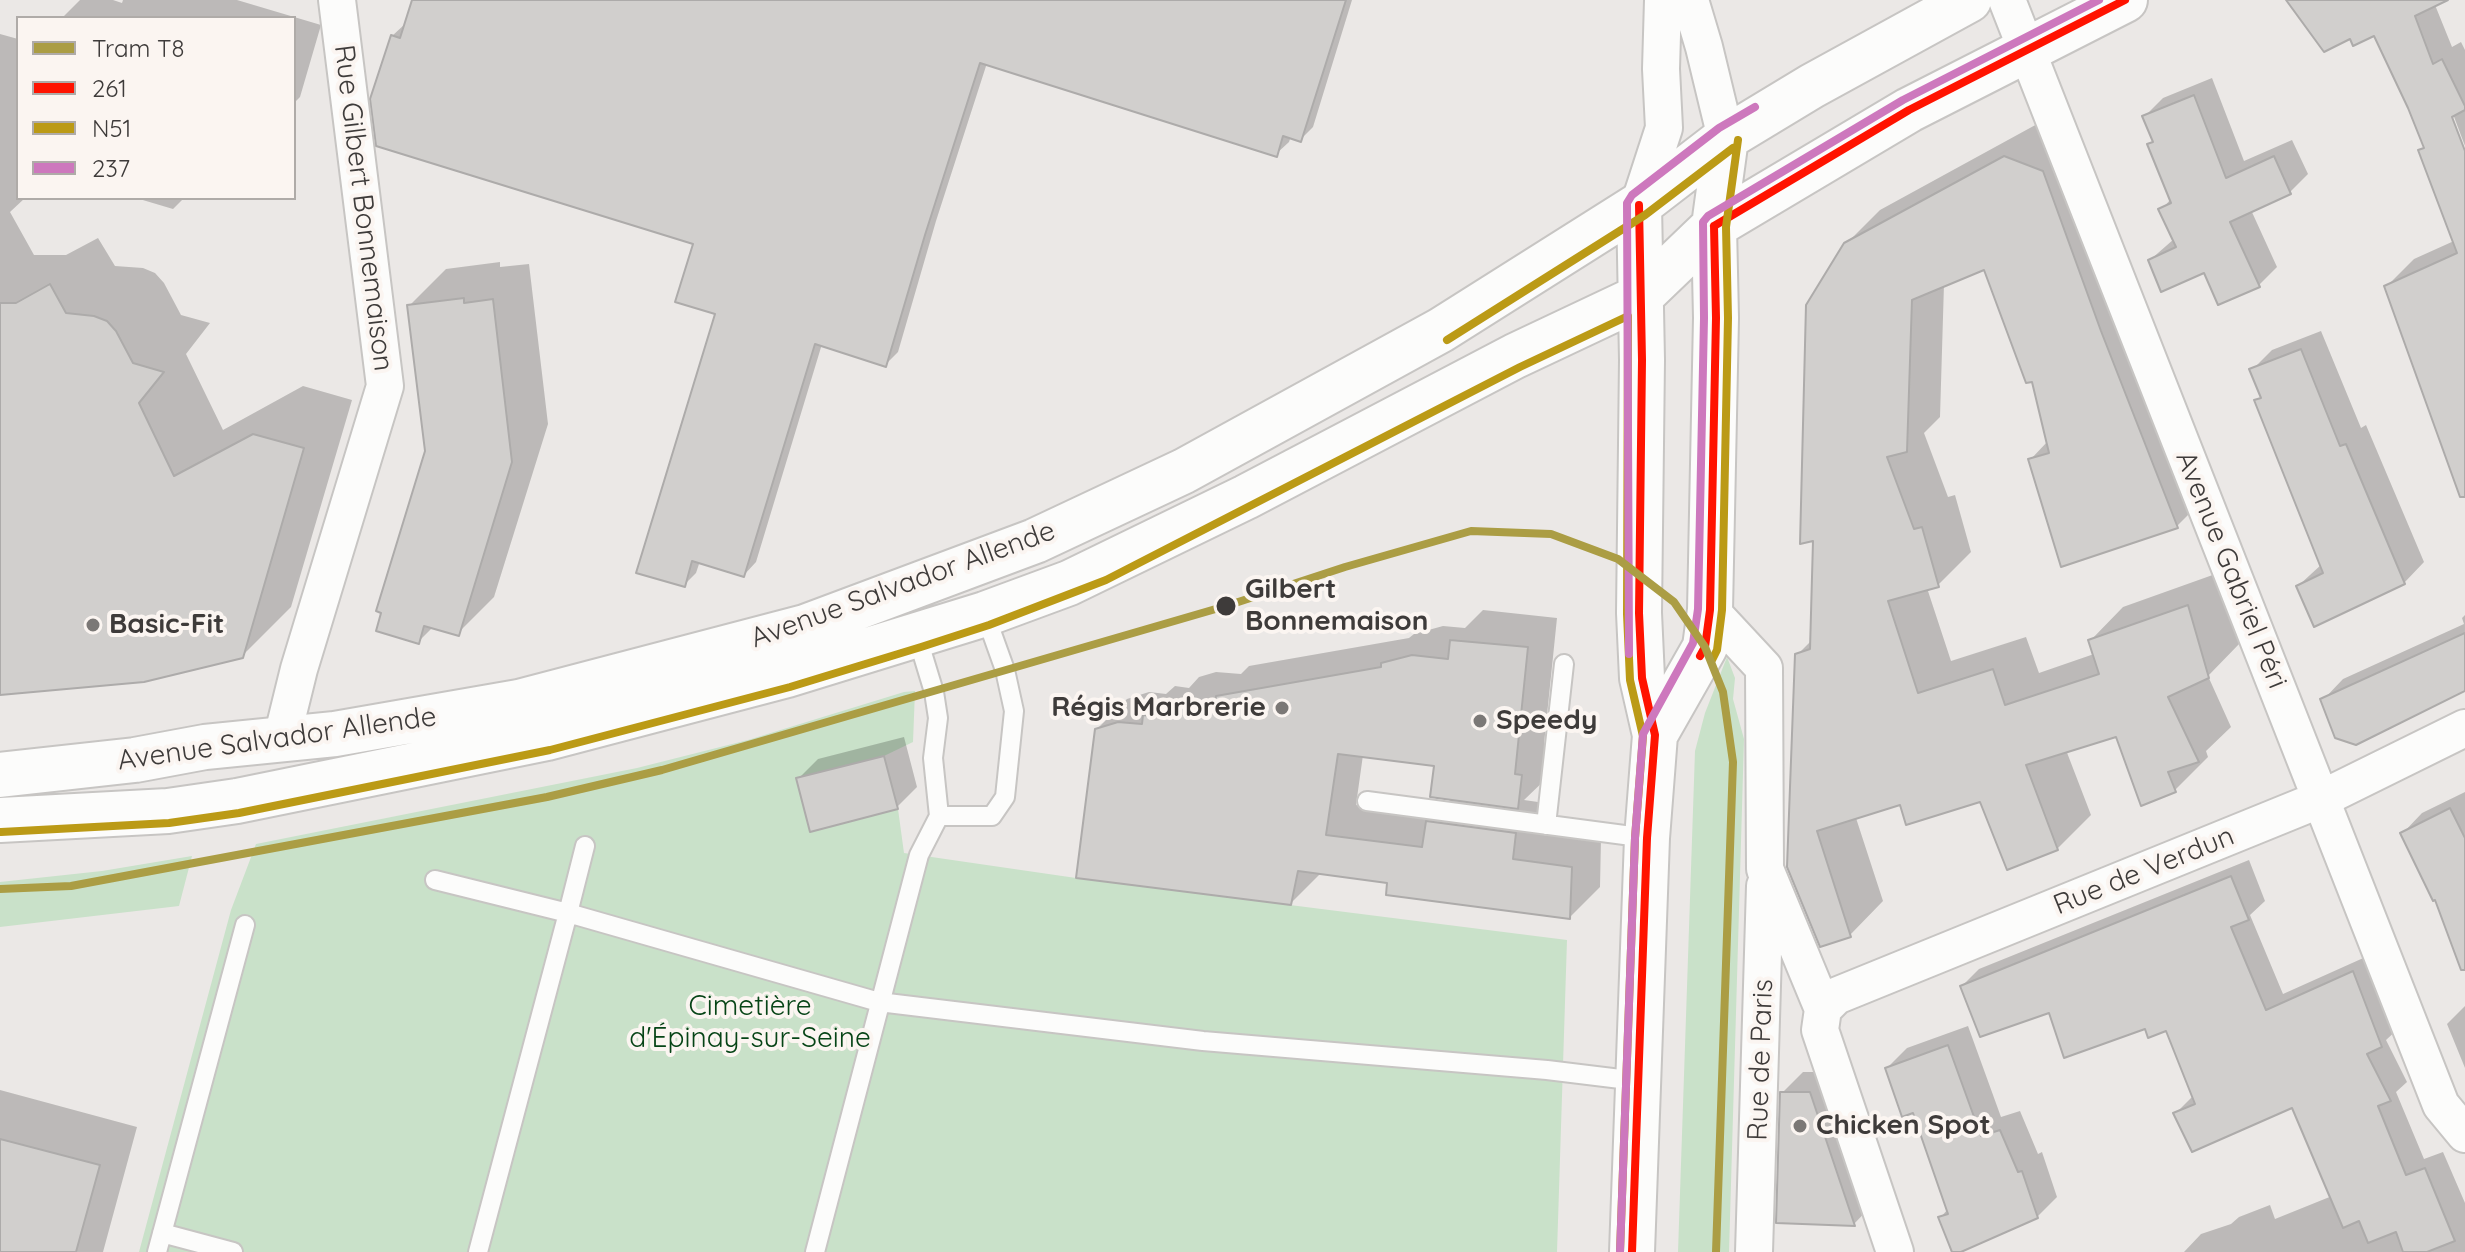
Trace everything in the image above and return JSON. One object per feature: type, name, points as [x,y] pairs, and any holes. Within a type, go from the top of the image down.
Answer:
[{"type":"main road","name":"Avenue Salvador Allende","points":[[0,775],[135,760],[205,747],[350,732],[519,702],[805,627],[1008,551],[1184,471],[1441,330],[1639,205],[1726,138],[1812,86],[1969,0]]},
{"type":"main road","name":"Avenue Salvador Allende","points":[[0,820],[168,811],[237,801],[547,738],[787,675],[985,614],[1101,569],[1515,356],[1640,297],[1714,226],[1909,110],[2125,0]]},
{"type":"main road","points":[[1655,735],[1705,647],[1710,610],[1716,329],[1714,226],[1726,138]]},
{"type":"main road","points":[[1632,1252],[1647,838],[1655,735],[1642,678],[1639,613],[1639,205]]},
{"type":"street","name":"Rue Gilbert Bonnemaison","points":[[282,738],[299,669],[385,386],[337,0]]},
{"type":"street","points":[[1639,205],[1664,128],[1661,69],[1663,0]]},
{"type":"street","points":[[1690,0],[1726,138]]},
{"type":"street","name":"Avenue Gabriel Péri","points":[[2007,0],[2441,1105],[2465,1134]]},
{"type":"street","name":"Rue de Paris","points":[[1710,610],[1764,668],[1766,914],[1754,1252]]},
{"type":"street","name":"Rue de Verdun","points":[[1823,1009],[1836,996],[2321,799],[2465,728]]},
{"type":"street","points":[[1765,869],[1823,1009],[1820,1030],[1895,1252]]},
{"type":"lane","points":[[939,816],[992,816],[1005,797],[1014,711],[1005,670],[985,614]]},
{"type":"lane","points":[[815,1252],[919,855],[939,816],[933,758],[938,718],[934,692],[917,636]]},
{"type":"lane","points":[[1546,825],[1564,664]]},
{"type":"lane","points":[[1367,801],[1647,838]]},
{"type":"lane","points":[[478,1252],[585,846]]},
{"type":"lane","points":[[435,880],[568,913],[879,1002],[1203,1041],[1547,1070],[1637,1081]]},
{"type":"lane","points":[[157,1252],[245,925]]},
{"type":"lane","points":[[162,1233],[233,1252]]},
{"type":"green space","points":[[1727,657],[1735,678],[1733,699],[1744,739],[1729,1252],[1678,1252],[1695,751],[1705,713]]},
{"type":"green space","name":"Cimetière d'Épinay-sur-Seine","points":[[915,691],[913,742],[884,756],[898,809],[904,853],[1076,878],[1567,940],[1557,1252],[139,1252],[231,910],[256,844],[637,768],[748,740]]},
{"type":"green space","points":[[192,856],[179,906],[0,927],[0,882],[102,871]]},
{"type":"building","points":[[412,0],[1346,0],[1301,142],[1283,136],[1277,157],[980,63],[886,367],[815,344],[744,577],[692,561],[685,587],[636,573],[715,314],[675,302],[693,244],[376,146],[370,99],[391,35],[400,38]]},
{"type":"building","points":[[2286,0],[2448,0],[2415,16],[2433,64],[2442,59],[2465,106],[2465,110],[2452,117],[2465,151],[2465,497],[2460,497],[2384,286],[2457,253],[2418,150],[2424,148],[2374,36],[2353,46],[2350,39],[2324,52]]},
{"type":"building","points":[[2194,95],[2226,178],[2274,156],[2291,194],[2230,222],[2260,287],[2218,305],[2204,273],[2161,292],[2148,260],[2176,247],[2158,209],[2171,203],[2147,144],[2153,142],[2142,116]]},
{"type":"building","points":[[2004,156],[2043,171],[2178,528],[2061,567],[2028,459],[2049,453],[2032,382],[2026,383],[1984,270],[1912,300],[1907,452],[1887,457],[1914,529],[1922,527],[1939,587],[1888,601],[1918,693],[1993,669],[2005,705],[2099,674],[2088,640],[2188,605],[2209,678],[2168,697],[2199,762],[2168,772],[2176,792],[2141,806],[2116,737],[2026,765],[2058,850],[2007,870],[1980,802],[1906,825],[1900,805],[1817,831],[1851,937],[1820,947],[1787,867],[1795,654],[1810,649],[1813,541],[1800,544],[1806,305],[1844,243]]},
{"type":"building","points":[[50,284],[66,313],[94,316],[107,321],[133,363],[164,372],[139,403],[174,476],[253,434],[304,448],[243,658],[144,682],[0,695],[0,303],[16,303]]},
{"type":"building","points":[[464,298],[464,303],[493,299],[512,462],[459,636],[424,626],[419,644],[376,631],[381,613],[376,611],[425,451],[407,305]]},
{"type":"building","points":[[2301,349],[2340,446],[2346,444],[2405,584],[2314,627],[2296,586],[2323,573],[2254,400],[2261,398],[2249,369]]},
{"type":"building","points":[[2465,633],[2465,691],[2356,745],[2335,738],[2320,699]]},
{"type":"building","points":[[1450,640],[1528,647],[1515,774],[1522,775],[1518,809],[1430,797],[1434,766],[1338,754],[1326,835],[1422,847],[1426,821],[1516,833],[1513,859],[1572,867],[1570,919],[1386,895],[1387,883],[1298,871],[1291,905],[1076,878],[1095,729],[1118,722],[1142,724],[1143,715],[1165,718],[1167,707],[1185,701],[1215,704],[1216,696],[1381,667],[1381,663],[1412,655],[1448,659]]},
{"type":"building","points":[[884,756],[898,809],[810,832],[796,778]]},
{"type":"building","points":[[2450,808],[2465,838],[2465,970],[2461,970],[2435,900],[2400,833]]},
{"type":"building","points":[[2231,876],[2249,920],[2231,927],[2266,1010],[2353,971],[2382,1047],[2367,1054],[2391,1101],[2378,1106],[2406,1175],[2425,1168],[2455,1241],[2427,1252],[2403,1252],[2396,1232],[2368,1243],[2359,1221],[2343,1228],[2292,1108],[2192,1152],[2173,1113],[2195,1104],[2166,1031],[2148,1038],[2145,1029],[2064,1058],[2049,1013],[1980,1037],[1960,986]]},
{"type":"building","points":[[1948,1045],[1981,1136],[2000,1130],[2018,1172],[2022,1171],[2038,1218],[1961,1252],[1952,1252],[1938,1217],[1948,1214],[1913,1113],[1902,1117],[1885,1068]]},
{"type":"building","name":"Chicken Spot","points":[[1780,1092],[1810,1092],[1855,1226],[1776,1223]]},
{"type":"building","points":[[0,1139],[100,1165],[76,1252],[0,1252]]},
{"type":"tram line","name":"T8","points":[[0,889],[71,886],[547,797],[662,770],[1226,606],[1345,567],[1471,531],[1551,534],[1618,559],[1674,602],[1705,647],[1723,692],[1733,762],[1716,1252]]},
{"type":"transit line","name":"237","points":[[1620,1252],[1635,838],[1643,734],[1693,643],[1698,609],[1703,222],[1708,216],[1903,100],[2099,0]]},
{"type":"transit line","name":"261","points":[[1714,226],[1909,110],[2125,0]]},
{"type":"transit line","name":"237","points":[[1629,654],[1627,203],[1632,195],[1719,128],[1755,107]]},
{"type":"transit line","name":"N51","points":[[1712,660],[1717,650],[1722,610],[1728,318],[1726,227],[1738,140]]},
{"type":"transit line","name":"N51","points":[[1447,340],[1645,215],[1733,148]]},
{"type":"transit line","name":"261","points":[[1632,1252],[1647,838],[1655,735],[1642,678],[1639,613],[1642,360],[1639,205]]},
{"type":"transit line","name":"261","points":[[1700,656],[1705,647],[1710,610],[1716,318],[1714,226]]},
{"type":"transit line","name":"N51","points":[[1,832],[169,823],[239,813],[550,750],[790,687],[921,647],[989,625],[1106,580],[1520,367],[1628,316],[1627,614],[1630,680],[1643,736],[1635,838],[1620,1252]]},
{"type":"place","name":"Gilbert Bonnemaison","points":[[1226,606]]},
{"type":"place","name":"Basic-Fit","points":[[93,625]]},
{"type":"place","name":"Régis Marbrerie","points":[[1282,708]]},
{"type":"place","name":"Speedy","points":[[1480,721]]},
{"type":"place","name":"Chicken Spot","points":[[1800,1126]]}]
